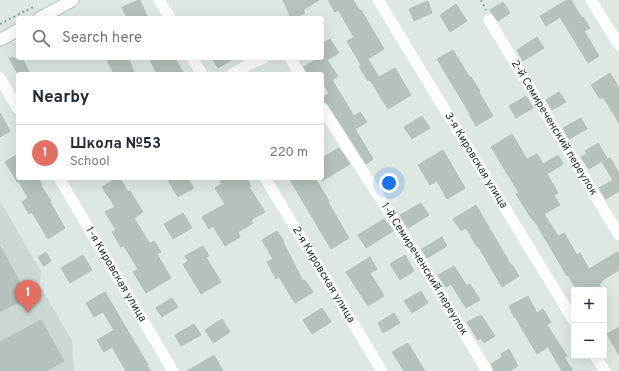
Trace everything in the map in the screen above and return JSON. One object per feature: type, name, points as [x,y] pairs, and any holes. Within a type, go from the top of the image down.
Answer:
[{"type":"street","points":[[44,16],[73,0]]},
{"type":"street","points":[[159,0],[169,16]]},
{"type":"street","name":"3-я Кировская улица","points":[[378,0],[571,316]]},
{"type":"street","points":[[591,0],[619,45]]},
{"type":"street","name":"2-й Семиреченский переулок","points":[[489,20],[619,235]]},
{"type":"street","points":[[0,40],[16,31]]},
{"type":"street","points":[[193,60],[201,72]]},
{"type":"street","points":[[236,72],[259,60]]},
{"type":"street","points":[[291,60],[299,72]]},
{"type":"street","points":[[0,78],[16,106]]},
{"type":"street","name":"1-й Семиреченский переулок","points":[[324,111],[425,268],[487,371]]},
{"type":"street","name":"1-я Кировская улица","points":[[60,180],[173,371]]},
{"type":"street","name":"2-я Кировская улица","points":[[266,180],[382,371]]},
{"type":"street","points":[[597,359],[604,371]]},
{"type":"path","points":[[0,24],[40,4]]},
{"type":"shaded area","points":[[0,201],[42,273],[39,284],[72,341],[74,371],[0,371]]},
{"type":"building","points":[[140,0],[147,16],[126,16],[122,7]]},
{"type":"building","points":[[283,0],[319,0],[303,10],[305,13],[297,16],[290,16]]},
{"type":"building","points":[[328,0],[353,0],[360,11],[361,10],[384,49],[368,59],[379,77],[395,68],[411,95],[388,109],[370,80],[368,81],[359,66],[361,65],[347,41],[354,37],[338,10],[335,12]]},
{"type":"building","points":[[567,0],[571,0],[590,28],[584,31],[599,56],[588,63],[560,17],[546,26],[540,16]]},
{"type":"building","points":[[428,1],[432,13],[414,21],[409,9]]},
{"type":"building","points":[[503,2],[510,13],[498,21],[490,10]]},
{"type":"building","points":[[456,4],[467,21],[450,32],[440,15]]},
{"type":"building","points":[[537,37],[544,48],[523,61],[517,50]]},
{"type":"building","points":[[330,39],[339,53],[327,60],[338,76],[332,80],[354,116],[360,112],[367,122],[355,129],[373,159],[366,164],[328,104],[324,102],[324,97],[329,93],[324,85],[324,72],[307,72],[304,67],[315,60],[324,60],[324,43]]},
{"type":"building","points":[[453,50],[470,78],[471,77],[480,91],[479,92],[493,116],[476,126],[437,59]]},
{"type":"building","points":[[9,58],[23,60],[29,72],[17,72]]},
{"type":"building","points":[[107,60],[129,60],[134,72],[113,72]]},
{"type":"building","points":[[150,60],[176,60],[183,72],[156,72]]},
{"type":"building","points":[[213,60],[232,60],[218,68]]},
{"type":"building","points":[[610,73],[619,88],[619,123],[603,97],[600,99],[591,85]]},
{"type":"building","points":[[559,92],[566,102],[552,110],[546,100]]},
{"type":"building","points":[[526,96],[533,108],[516,118],[509,106]]},
{"type":"building","points":[[0,113],[10,131],[0,137]]},
{"type":"building","points":[[422,116],[430,128],[412,139],[404,127]]},
{"type":"building","points":[[581,118],[587,129],[569,139],[563,128]]},
{"type":"building","points":[[512,134],[527,159],[537,154],[543,164],[558,155],[563,164],[547,174],[558,193],[554,195],[560,205],[544,214],[558,236],[564,233],[577,255],[580,253],[589,269],[619,251],[619,270],[601,281],[602,282],[599,284],[600,287],[575,287],[568,275],[567,276],[534,220],[533,221],[516,194],[519,193],[491,147]]},
{"type":"building","points":[[598,143],[607,158],[589,169],[581,157],[587,154],[585,151]]},
{"type":"building","points":[[339,148],[350,164],[324,180],[324,157]]},
{"type":"building","points":[[443,150],[465,188],[447,199],[437,181],[430,185],[418,165]]},
{"type":"building","points":[[16,155],[16,180],[5,162]]},
{"type":"building","points":[[610,158],[619,173],[619,191],[606,199],[599,188],[613,180],[602,162]]},
{"type":"building","points":[[18,180],[39,180],[42,185],[41,186],[51,201],[50,202],[65,228],[48,239],[32,212],[29,214],[22,202],[28,198]]},
{"type":"building","points":[[114,180],[121,180],[143,212],[134,218],[150,244],[154,241],[161,252],[157,254],[171,278],[146,293],[133,272],[138,269],[124,246],[121,247],[112,232],[116,230],[105,212],[115,207],[102,187]]},
{"type":"building","points":[[168,180],[188,180],[194,188],[178,197]]},
{"type":"building","points":[[248,180],[251,186],[249,187],[265,212],[251,220],[253,223],[238,232],[240,237],[225,246],[213,226],[209,229],[202,217],[225,204],[215,188],[222,184],[220,181]]},
{"type":"building","points":[[290,180],[316,180],[329,201],[328,202],[349,238],[331,249]]},
{"type":"building","points":[[421,203],[429,215],[408,228],[400,215]]},
{"type":"building","points":[[476,205],[519,276],[502,287],[466,228],[461,231],[453,219]]},
{"type":"building","points":[[183,213],[192,228],[173,239],[164,224]]},
{"type":"building","points":[[384,219],[393,231],[366,248],[358,235]]},
{"type":"building","points":[[277,231],[284,241],[283,242],[303,281],[305,280],[313,292],[295,303],[279,277],[276,279],[267,262],[273,259],[262,240]]},
{"type":"building","points":[[442,237],[447,246],[427,258],[422,249]]},
{"type":"building","points":[[0,246],[28,297],[0,312]]},
{"type":"building","points":[[203,246],[209,256],[206,257],[221,282],[201,294],[183,264],[188,261],[185,256]]},
{"type":"building","points":[[46,252],[51,261],[44,266],[38,257]]},
{"type":"building","points":[[83,255],[92,270],[70,283],[61,268]]},
{"type":"building","points":[[405,255],[414,271],[400,280],[390,264]]},
{"type":"building","points":[[370,257],[377,269],[370,273],[384,296],[368,306],[346,272]]},
{"type":"building","points":[[454,266],[467,286],[470,284],[480,300],[466,308],[451,284],[446,287],[438,275]]},
{"type":"building","points":[[421,291],[428,303],[412,313],[404,301]]},
{"type":"building","points":[[105,292],[151,371],[126,371],[112,347],[104,352],[97,340],[114,330],[103,312],[94,317],[86,303]]},
{"type":"building","points":[[528,296],[537,313],[543,309],[551,322],[547,325],[567,356],[564,357],[573,371],[562,371],[548,347],[537,354],[514,317],[509,306]]},
{"type":"building","points":[[172,298],[178,307],[162,317],[156,308]]},
{"type":"building","points":[[322,308],[331,322],[312,334],[303,320]]},
{"type":"building","points":[[394,313],[400,323],[383,333],[378,323]]},
{"type":"building","points":[[481,315],[495,336],[484,343],[481,338],[478,340],[467,322]]},
{"type":"building","points":[[222,319],[230,332],[213,343],[205,330]]},
{"type":"building","points":[[41,320],[64,361],[46,371],[0,371],[0,342]]},
{"type":"building","points":[[194,324],[201,335],[181,346],[175,335]]},
{"type":"building","points":[[619,327],[619,355],[607,334]]},
{"type":"building","points":[[408,343],[425,371],[404,371],[392,352]]},
{"type":"building","points":[[509,349],[518,366],[509,371],[494,371],[491,364],[502,357],[501,354]]},
{"type":"building","points":[[214,355],[223,371],[187,371]]},
{"type":"place","name":"Школа №53","points":[[28,313]]}]
